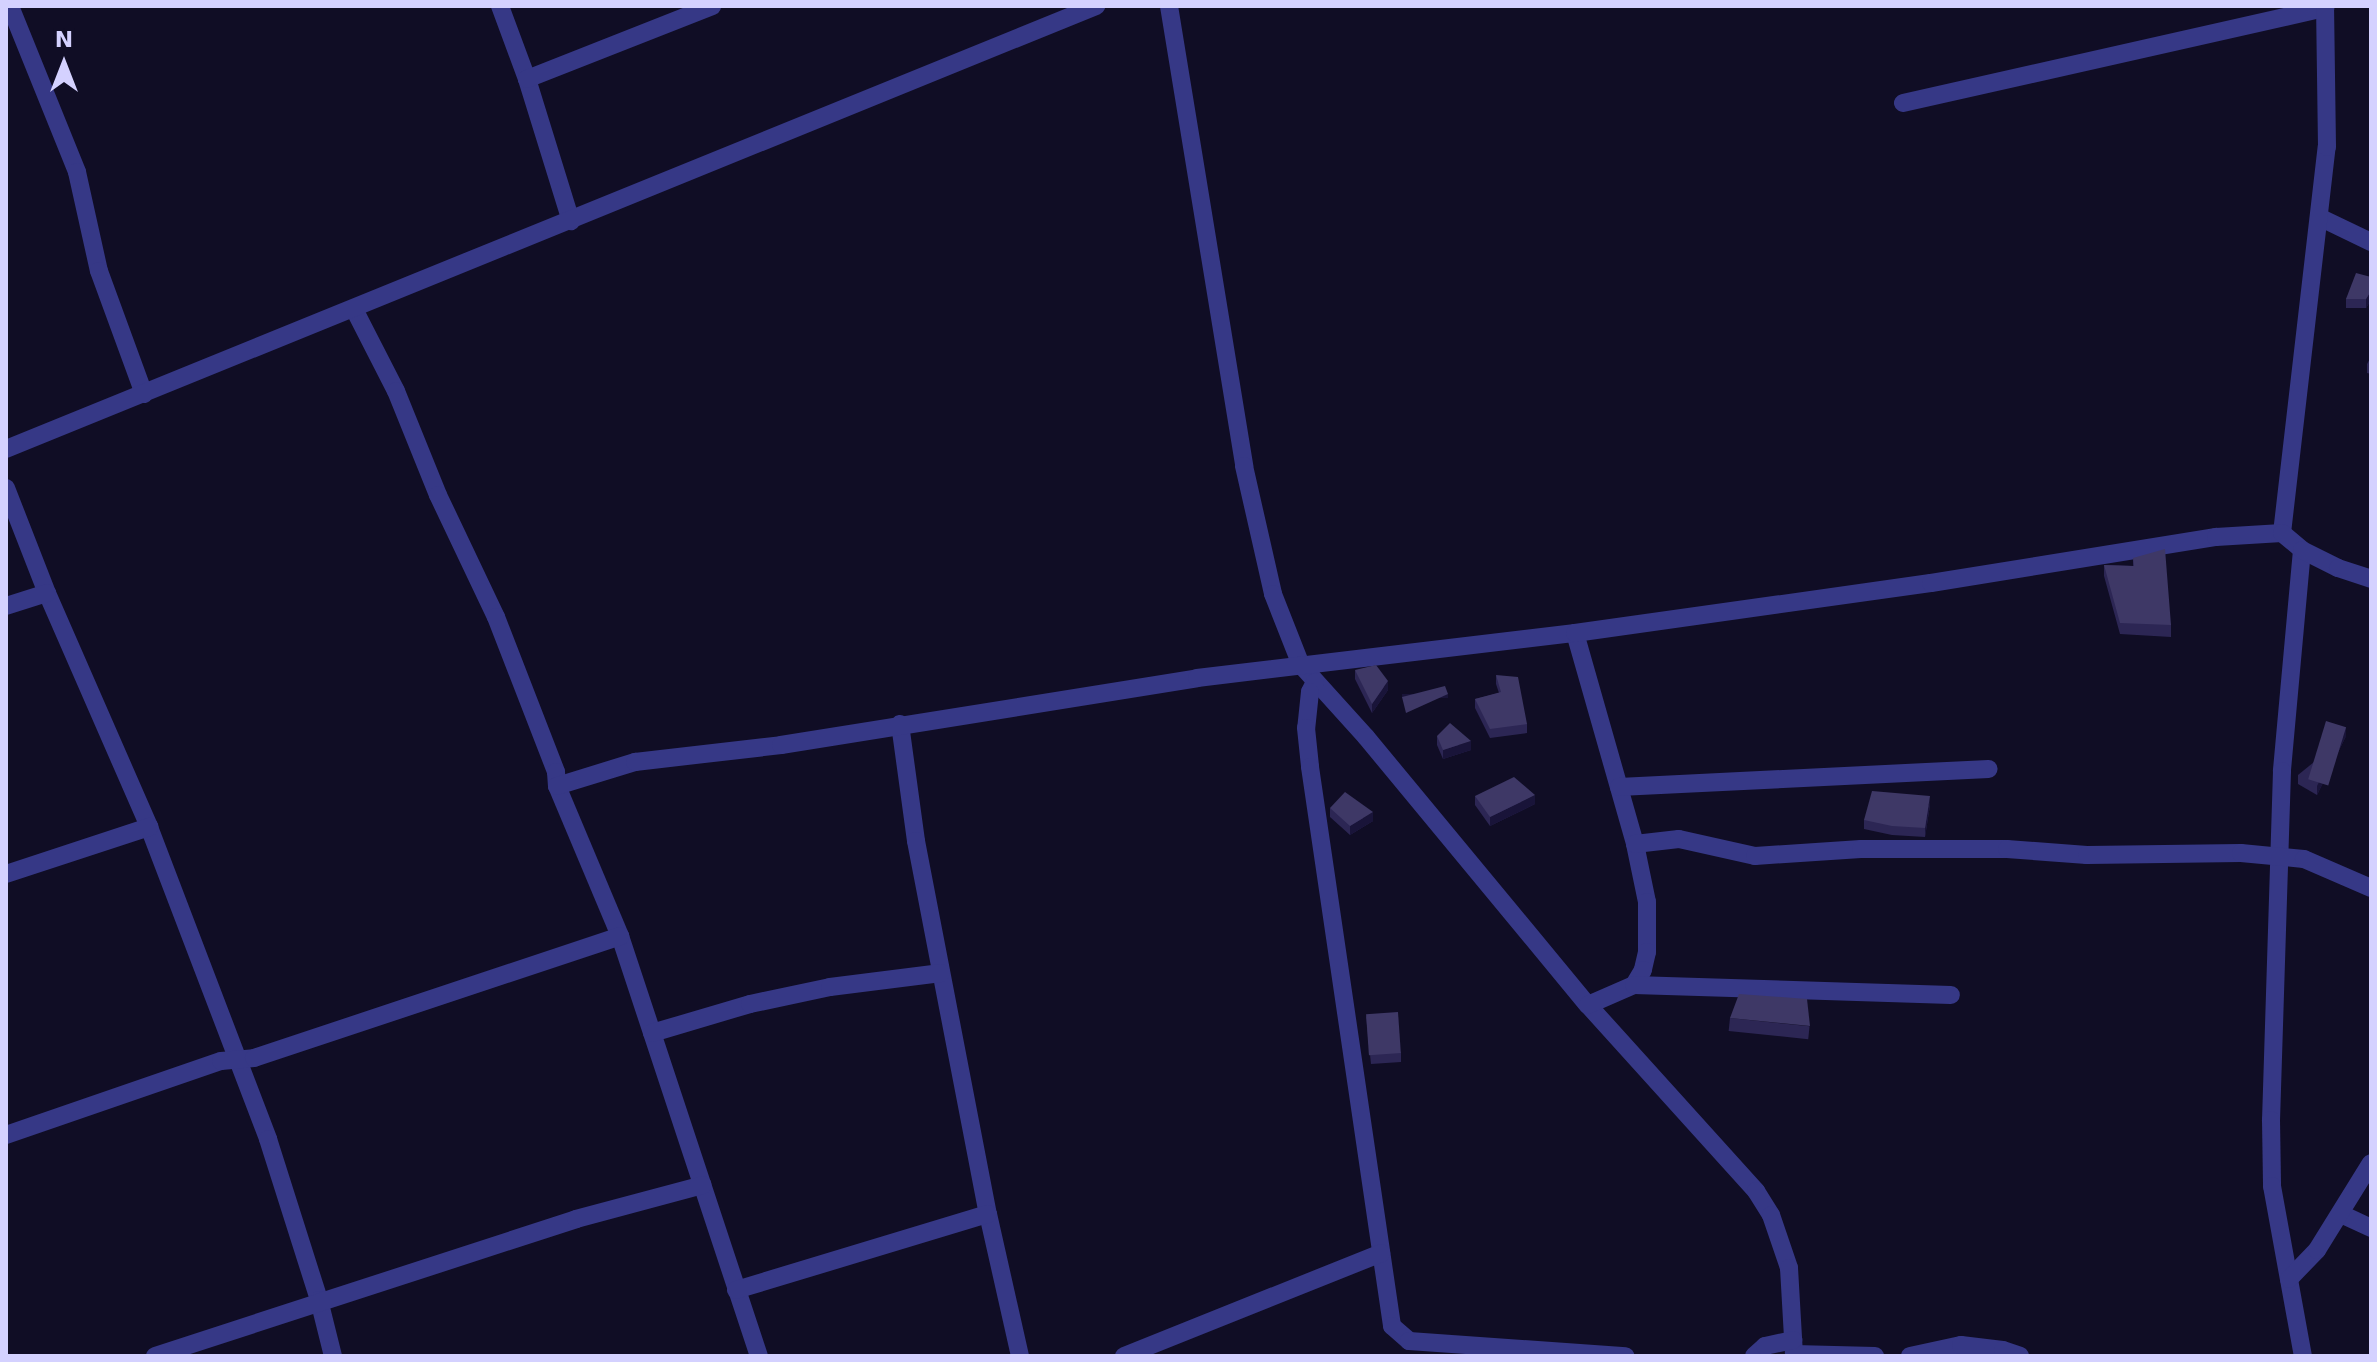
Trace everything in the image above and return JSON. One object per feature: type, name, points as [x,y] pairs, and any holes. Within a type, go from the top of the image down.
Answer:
[{"type":"street","points":[[10,6],[77,172],[99,271],[144,394]]},
{"type":"street","points":[[500,6],[527,79],[571,221]]},
{"type":"street","points":[[527,79],[712,6]]},
{"type":"street","points":[[6,449],[1096,6]]},
{"type":"street","points":[[1169,6],[1244,466],[1273,594],[1301,665],[1588,1005],[1756,1191],[1771,1215],[1789,1268],[1793,1350]]},
{"type":"street","points":[[1903,103],[2325,7],[2327,147],[2282,533]]},
{"type":"street","points":[[2321,218],[2371,242]]},
{"type":"street","points":[[354,309],[396,391],[438,495],[496,617],[556,772],[557,786],[620,936],[759,1356]]},
{"type":"street","points":[[6,488],[47,593],[149,827],[268,1139],[319,1300],[333,1356]]},
{"type":"street","points":[[557,786],[635,762],[781,745],[900,724],[1301,665],[1575,633],[1931,583],[2216,537],[2282,533],[2302,550],[2338,568],[2371,579]]},
{"type":"street","points":[[2302,550],[2286,711],[2278,856],[2272,1186],[2303,1356]]},
{"type":"street","points":[[6,606],[47,593]]},
{"type":"street","points":[[1575,633],[1635,844],[1647,902],[1648,933],[1643,970],[1634,985]]},
{"type":"street","points":[[1315,682],[1310,692],[1306,728],[1392,1326],[1409,1341],[1625,1356]]},
{"type":"street","points":[[900,724],[913,825],[941,973],[988,1214],[1020,1356]]},
{"type":"street","points":[[1619,787],[1989,769]]},
{"type":"street","points":[[6,874],[149,827]]},
{"type":"street","points":[[1635,844],[1666,838],[1755,856],[1861,849],[2007,849],[2087,855],[2241,853],[2315,863],[2371,888]]},
{"type":"street","points":[[6,1135],[221,1061],[254,1058],[620,936]]},
{"type":"street","points":[[652,1033],[750,1004],[830,987],[941,973]]},
{"type":"street","points":[[1588,1005],[1634,985],[1951,995]]},
{"type":"street","points":[[2289,1279],[2317,1250],[2371,1163]]},
{"type":"street","points":[[155,1356],[319,1300],[576,1219],[703,1185]]},
{"type":"street","points":[[736,1290],[988,1214]]},
{"type":"street","points":[[2341,1214],[2371,1228]]},
{"type":"street","points":[[1124,1356],[1381,1253]]},
{"type":"street","points":[[1910,1356],[1961,1345],[2020,1356]]},
{"type":"street","points":[[1754,1356],[1765,1346],[1875,1356]]},
{"type":"building","points":[[2356,273],[2371,277],[2371,291],[2366,299],[2346,299]]},
{"type":"building","points":[[2165,549],[2171,625],[2120,623],[2104,565],[2134,566],[2133,558]]},
{"type":"building","points":[[1376,665],[1388,681],[1372,704],[1355,670]]},
{"type":"building","points":[[1496,675],[1518,677],[1527,724],[1490,729],[1475,699],[1501,692]]},
{"type":"building","points":[[1445,686],[1448,694],[1406,713],[1402,697]]},
{"type":"building","points":[[2326,721],[2346,727],[2328,785],[2308,779]]},
{"type":"building","points":[[1450,723],[1471,741],[1443,750],[1437,736]]},
{"type":"building","points":[[1514,777],[1535,795],[1490,817],[1475,796]]},
{"type":"building","points":[[1872,791],[1930,796],[1925,828],[1864,820]]},
{"type":"building","points":[[1345,792],[1373,812],[1350,826],[1330,808]]},
{"type":"building","points":[[1739,994],[1807,999],[1810,1026],[1730,1018]]},
{"type":"building","points":[[1398,1012],[1401,1053],[1369,1055],[1366,1014]]}]
